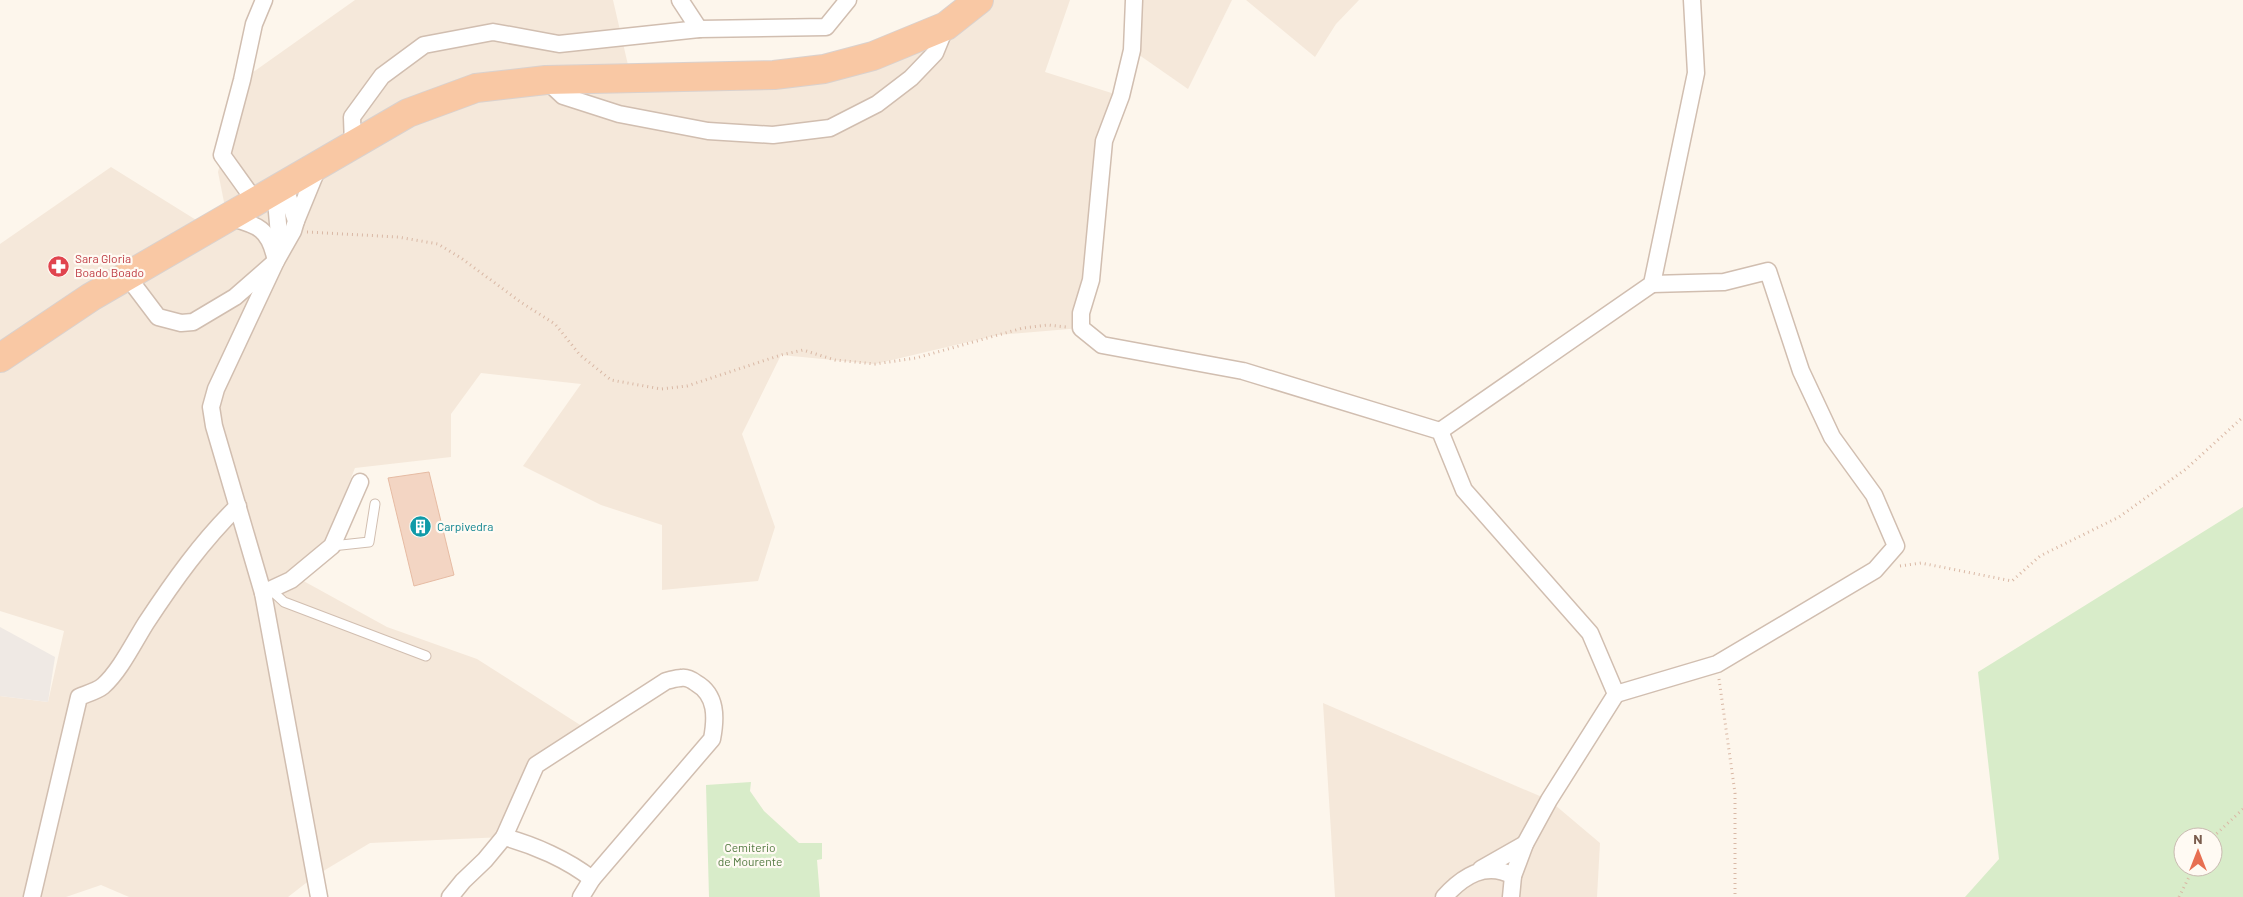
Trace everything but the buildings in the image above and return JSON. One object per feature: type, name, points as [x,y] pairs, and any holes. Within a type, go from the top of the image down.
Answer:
[{"type":"highway","points":[[0,358],[91,297],[408,113],[476,88],[546,80],[774,75],[824,69],[873,56],[946,26],[979,0]]},
{"type":"street","points":[[264,0],[254,24],[242,80],[222,155],[272,192],[295,226]]},
{"type":"street","points":[[680,0],[699,29]]},
{"type":"street","points":[[353,145],[352,117],[382,76],[424,45],[493,32],[559,44],[699,29],[826,27],[848,0]]},
{"type":"street","points":[[1134,0],[1132,50],[1121,96],[1104,141],[1092,280],[1081,313],[1081,328],[1102,345],[1243,371],[1440,430]]},
{"type":"street","points":[[1652,284],[1696,74],[1692,0]]},
{"type":"street","points":[[546,80],[563,96],[619,114],[708,131],[773,135],[830,128],[877,104],[911,78],[935,53],[946,26]]},
{"type":"street","points":[[319,897],[267,592],[214,426],[212,407],[216,389],[276,261],[295,226],[320,164]]},
{"type":"street","points":[[127,276],[158,318],[181,323],[193,322],[228,301],[276,261],[279,235],[272,192]]},
{"type":"street","points":[[228,217],[262,229],[270,239],[276,261]]},
{"type":"street","points":[[1440,430],[1652,284],[1724,282],[1768,271],[1801,371],[1832,437],[1874,495],[1896,546],[1875,570],[1717,664],[1616,694],[1549,800],[1525,844],[1513,876],[1511,897]]},
{"type":"street","points":[[1440,430],[1464,490],[1590,634],[1616,694]]},
{"type":"street","points":[[267,592],[291,580],[332,546],[360,482]]},
{"type":"street","points":[[32,897],[79,697],[102,686],[128,654],[166,594],[197,552],[216,527],[238,506]]},
{"type":"street","points":[[450,897],[504,837],[536,765],[666,681],[682,677],[694,681],[705,688],[713,703],[716,721],[712,739],[592,879],[581,897]]},
{"type":"street","points":[[504,837],[523,842],[581,870],[592,879]]},
{"type":"street","points":[[1444,897],[1470,875],[1525,844]]},
{"type":"street","points":[[1470,875],[1486,869],[1502,870],[1513,876]]},
{"type":"lane","points":[[332,546],[369,542],[374,504]]},
{"type":"lane","points":[[267,592],[284,602],[426,656]]},
{"type":"path","points":[[295,226],[398,237],[438,244],[555,324],[580,355],[611,380],[661,389],[688,386],[781,355],[803,350],[834,360],[876,364],[916,358],[1023,328],[1048,325],[1081,328]]},
{"type":"path","points":[[1875,570],[1921,563],[2012,581],[2040,556],[2126,512],[2186,469],[2243,417]]},
{"type":"path","points":[[1717,664],[1735,793],[1735,897]]},
{"type":"path","points":[[2223,828],[2243,809]]},
{"type":"path","points":[[2179,897],[2189,877]]},
{"type":"shaded area","points":[[355,0],[613,0],[631,78],[774,75],[911,41],[970,0],[1070,0],[1045,72],[1121,96],[1102,165],[1081,328],[998,335],[875,364],[781,355],[742,434],[775,527],[758,581],[662,590],[662,525],[601,505],[523,466],[581,384],[481,373],[451,414],[451,457],[355,468],[325,544],[289,573],[387,627],[477,659],[588,730],[536,765],[504,837],[370,843],[315,876],[288,897],[129,897],[101,885],[66,897],[0,897],[0,696],[48,702],[64,631],[0,611],[0,244],[111,167],[209,228],[227,217],[218,172],[242,80]]},
{"type":"shaded area","points":[[1134,0],[1232,0],[1188,89],[1132,50]]},
{"type":"shaded area","points":[[1246,0],[1359,0],[1336,24],[1315,57]]},
{"type":"shaded area","points":[[0,627],[55,657],[48,702],[0,696]]},
{"type":"shaded area","points":[[1323,703],[1549,800],[1600,843],[1597,897],[1335,897]]},
{"type":"green space","points":[[2243,507],[2243,897],[1965,897],[1999,859],[1978,672]]},
{"type":"green space","name":"Cemiterio de Mourente","points":[[751,782],[750,791],[764,811],[799,843],[822,843],[822,859],[817,860],[820,897],[709,897],[706,785]]},
{"type":"place","name":"Sara Gloria Boado Boado","points":[[59,266]]},
{"type":"place","name":"Carpivedra","points":[[421,527]]}]
